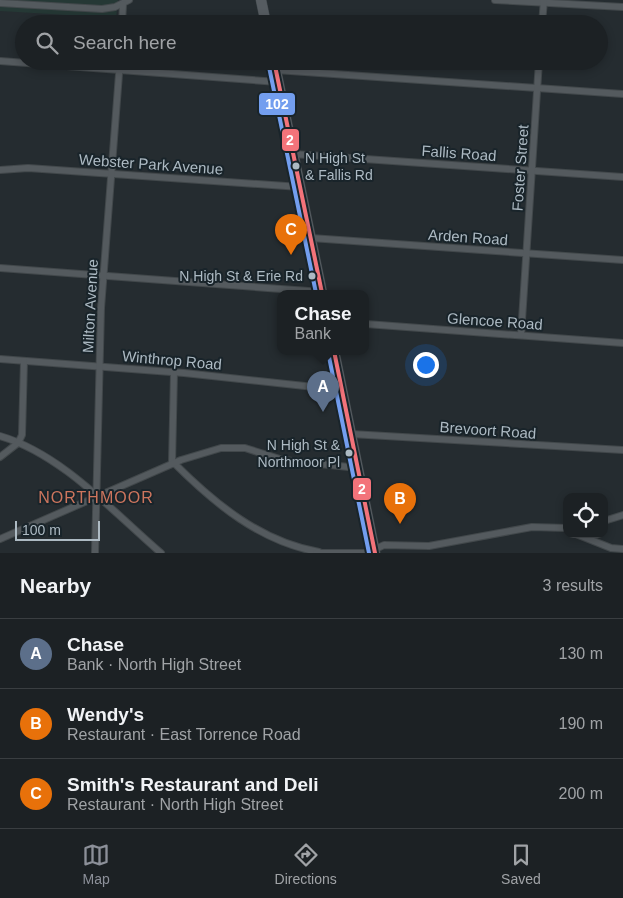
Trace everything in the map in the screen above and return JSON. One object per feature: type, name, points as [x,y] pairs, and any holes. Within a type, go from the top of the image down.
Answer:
[{"type":"main road","points":[[261,0],[264,15]]},
{"type":"main road","points":[[276,70],[321,290]]},
{"type":"main road","points":[[335,355],[375,552]]},
{"type":"street","points":[[0,3],[94,9],[123,4],[129,0]]},
{"type":"street","points":[[495,0],[623,7]]},
{"type":"street","points":[[543,15],[544,2]]},
{"type":"street","points":[[122,15],[123,4]]},
{"type":"street","points":[[0,61],[15,62]]},
{"type":"street","points":[[119,70],[278,82]]},
{"type":"street","name":"Milton Avenue","points":[[95,553],[99,366],[119,70]]},
{"type":"street","points":[[323,70],[623,94]]},
{"type":"street","name":"Foster Street","points":[[521,336],[538,70]]},
{"type":"street","name":"Fallis Road","points":[[293,154],[623,178]]},
{"type":"street","name":"Webster Park Avenue","points":[[0,170],[28,168],[300,187]]},
{"type":"street","name":"Arden Road","points":[[310,238],[623,260]]},
{"type":"street","points":[[0,268],[284,290]]},
{"type":"street","name":"Glencoe Road","points":[[369,324],[623,343]]},
{"type":"street","name":"Winthrop Road","points":[[0,359],[174,372],[342,390]]},
{"type":"street","points":[[0,457],[18,443],[24,426],[24,361]]},
{"type":"street","points":[[174,372],[173,464],[228,512],[272,537],[318,553],[367,553],[375,552],[384,545],[424,546],[448,544],[532,528],[563,528]]},
{"type":"street","name":"Brevoort Road","points":[[351,434],[623,450]]},
{"type":"street","points":[[0,436],[52,461],[161,553]]},
{"type":"street","points":[[0,539],[173,464],[206,452],[231,447],[253,450],[283,460],[358,468]]},
{"type":"street","points":[[608,520],[623,515]]},
{"type":"street","points":[[586,538],[611,548],[623,549]]},
{"type":"green space","points":[[0,0],[118,0],[116,15],[66,15],[0,11]]},
{"type":"transit line","name":"102","points":[[270,70],[315,290]]},
{"type":"transit line","name":"2","points":[[276,70],[321,290]]},
{"type":"transit line","name":"102","points":[[329,355],[369,553]]},
{"type":"transit line","name":"2","points":[[335,355],[375,553]]},
{"type":"place","name":"N High St & Fallis Rd","points":[[296,166]]},
{"type":"place","name":"Smith's Restaurant and Deli","points":[[291,255]]},
{"type":"place","name":"N High St & Erie Rd","points":[[312,276]]},
{"type":"place","name":"Chase","points":[[323,412]]},
{"type":"place","name":"N High St & Northmoor Pl","points":[[349,453]]},
{"type":"place","name":"Wendy's","points":[[400,524]]},
{"type":"district","name":"NORTHMOOR","points":[[96,497]]}]
